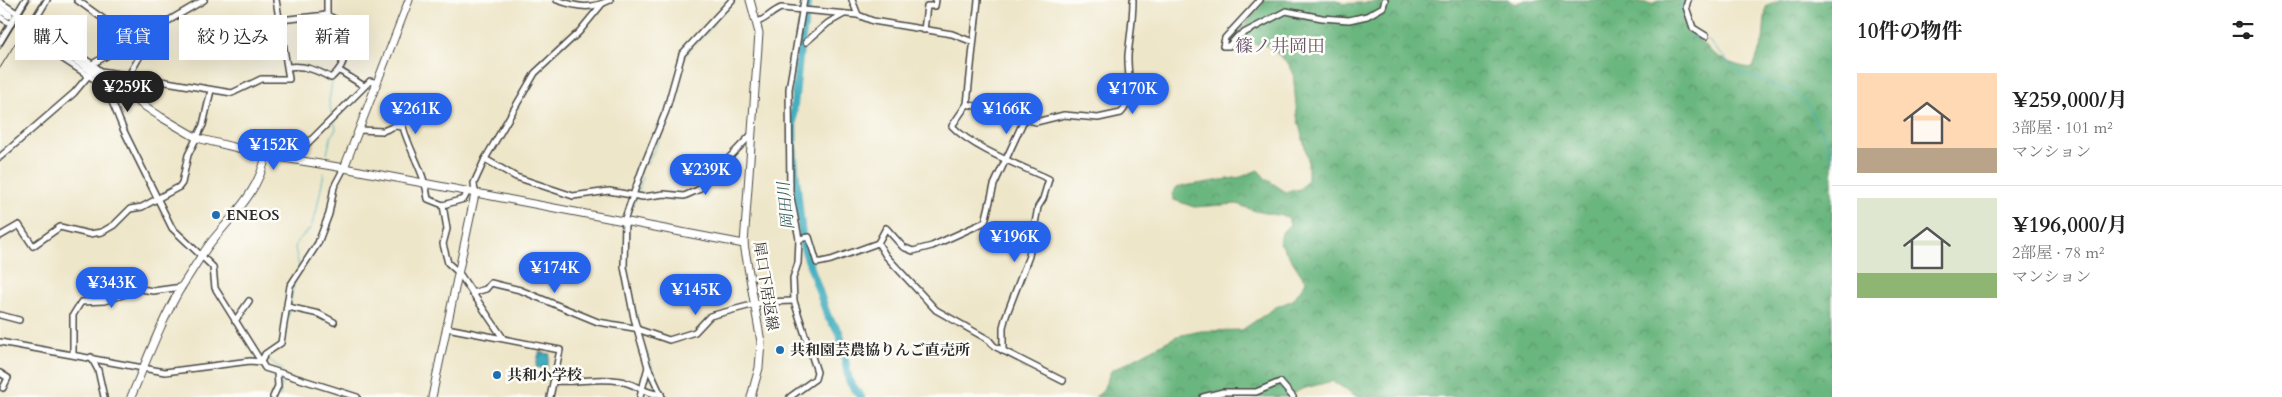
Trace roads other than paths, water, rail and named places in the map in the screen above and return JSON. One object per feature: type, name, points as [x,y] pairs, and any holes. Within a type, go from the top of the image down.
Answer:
[{"type":"street","points":[[0,42],[25,0]]},
{"type":"street","points":[[37,15],[47,0]]},
{"type":"street","points":[[77,0],[98,15]]},
{"type":"street","points":[[169,20],[204,0]]},
{"type":"street","points":[[276,0],[279,15]]},
{"type":"street","points":[[327,0],[327,15]]},
{"type":"street","points":[[260,362],[265,354],[281,343],[290,286],[318,244],[329,214],[334,187],[344,168],[409,0]]},
{"type":"street","points":[[557,0],[583,8],[602,4],[610,0]]},
{"type":"street","points":[[661,395],[648,367],[624,267],[624,222],[637,195],[643,167],[666,111],[682,54],[732,0]]},
{"type":"street","name":"犀口下居返線","points":[[750,0],[759,33],[750,136],[744,244],[761,342],[759,368],[751,397]]},
{"type":"street","points":[[790,397],[815,379],[817,372],[794,301],[793,278],[798,263],[799,239],[790,192],[788,139],[790,89],[804,0]]},
{"type":"street","points":[[852,0],[858,15]]},
{"type":"street","points":[[924,30],[928,6],[935,6],[936,0]]},
{"type":"street","points":[[978,0],[966,104],[952,126],[959,133],[1007,160],[1049,178],[1044,199],[1036,215],[1035,234],[1029,256],[1003,327],[1003,351]]},
{"type":"street","points":[[966,104],[1036,122],[1064,115],[1098,118],[1118,115],[1124,111],[1129,92],[1128,57],[1133,24],[1133,0]]},
{"type":"street","points":[[1260,0],[1225,38],[1223,46],[1229,46],[1238,36],[1286,11],[1322,18],[1357,19],[1383,7],[1385,0]]},
{"type":"street","points":[[1688,0],[1686,7],[1693,28],[1706,36]]},
{"type":"street","points":[[0,1],[17,13]]},
{"type":"street","points":[[432,397],[459,273],[474,183],[485,159],[535,73],[573,38],[602,4]]},
{"type":"street","points":[[757,22],[766,20],[773,12],[781,8],[858,15],[873,21],[952,34],[972,42]]},
{"type":"street","points":[[0,9],[9,15]]},
{"type":"street","points":[[806,42],[828,23],[845,14]]},
{"type":"street","points":[[0,17],[11,24]]},
{"type":"street","points":[[65,60],[106,87],[172,228],[213,267],[215,288],[265,368],[357,397]]},
{"type":"street","points":[[76,60],[196,138],[266,155],[744,244]]},
{"type":"street","points":[[86,60],[101,71],[129,74],[232,93],[261,79],[289,79],[287,60]]},
{"type":"street","points":[[92,64],[99,60]]},
{"type":"street","points":[[113,103],[136,60]]},
{"type":"street","points":[[288,67],[297,66],[317,70],[332,78],[343,67],[344,60]]},
{"type":"street","points":[[340,71],[364,86]]},
{"type":"street","points":[[0,157],[74,94],[89,75]]},
{"type":"street","points":[[292,159],[334,119],[364,86],[370,81],[377,83]]},
{"type":"street","points":[[0,236],[19,225],[33,246],[60,227],[81,233],[96,233],[110,228],[130,209],[142,207],[181,186],[188,154],[203,125],[211,90]]},
{"type":"street","points":[[799,239],[810,237],[817,263],[831,260],[878,243],[886,228],[903,247],[913,251],[932,246],[985,222],[994,185],[1025,118]]},
{"type":"street","points":[[359,130],[383,131],[395,126],[403,127],[408,145],[426,185],[428,199],[443,205],[464,199],[471,194]]},
{"type":"street","points":[[485,159],[516,177],[573,196],[595,191],[637,195],[691,194],[698,190],[750,136]]},
{"type":"street","points":[[131,397],[142,369],[182,287],[202,256],[252,193],[263,170],[266,155]]},
{"type":"street","points":[[443,205],[447,229],[444,254],[448,263],[459,273],[503,338]]},
{"type":"street","points":[[878,243],[886,256],[936,310],[1003,351],[1063,381]]},
{"type":"street","points":[[472,293],[486,289],[491,283],[520,290],[598,322],[634,328],[669,340],[695,332],[710,316],[754,303],[794,301]]},
{"type":"street","points":[[74,354],[73,315],[81,302],[104,301],[141,290],[182,287]]},
{"type":"street","points":[[235,321],[249,301]]},
{"type":"street","points":[[288,307],[319,314],[334,322]]},
{"type":"street","points":[[0,315],[19,320]]},
{"type":"street","points":[[447,328],[560,350],[550,397]]},
{"type":"street","points":[[0,342],[91,357],[142,369],[165,372],[250,361],[260,362]]},
{"type":"street","points":[[91,357],[98,370],[104,397]]},
{"type":"street","points":[[640,397],[648,367]]},
{"type":"street","points":[[0,373],[8,378],[3,388]]},
{"type":"street","points":[[273,397],[278,386],[277,373]]},
{"type":"street","points":[[554,380],[608,378],[628,382],[654,394],[661,395]]},
{"type":"street","points":[[1203,397],[1223,392],[1256,392],[1280,382],[1293,397]]},
{"type":"water","points":[[539,352],[550,354],[547,369],[536,367]]},
{"type":"waterway","name":"岡田川","points":[[808,0],[800,49],[793,115],[794,159],[803,245],[828,317],[840,333],[849,381],[861,397]]},
{"type":"waterway","points":[[1683,0],[1680,4],[1688,30],[1695,38],[1709,41],[1738,72],[1791,91],[1808,105],[1826,140],[1832,160]]},
{"type":"waterway","points":[[683,58],[714,24]]},
{"type":"waterway","points":[[332,81],[329,102],[332,116]]},
{"type":"waterway","points":[[647,164],[660,138],[667,114]]},
{"type":"waterway","points":[[327,154],[331,136],[336,129],[334,119]]},
{"type":"waterway","points":[[299,267],[295,248],[297,241],[310,229],[316,213],[324,173]]},
{"type":"waterway","points":[[638,195],[642,177]]},
{"type":"waterway","points":[[632,206],[636,198]]},
{"type":"waterway","points":[[629,218],[631,210]]},
{"type":"waterway","points":[[627,257],[627,271]]},
{"type":"waterway","points":[[290,305],[294,284]]},
{"type":"waterway","points":[[288,317],[289,309]]},
{"type":"waterway","points":[[635,309],[638,322]]},
{"type":"waterway","points":[[645,349],[662,391]]},
{"type":"waterway","points":[[268,355],[268,359],[282,369],[282,372]]},
{"type":"waterway","points":[[280,397],[282,376]]},
{"type":"tunnel","points":[[9,15],[15,19]]},
{"type":"railway","points":[[0,49],[30,0]]},
{"type":"railway","points":[[0,68],[42,0]]},
{"type":"place","name":"ENEOS","points":[[216,215]]},
{"type":"place","name":"共和園芸農協りんご直売所","points":[[780,350]]},
{"type":"place","name":"共和小学校","points":[[497,375]]},
{"type":"district","name":"篠ノ井岡田","points":[[1280,46]]}]
